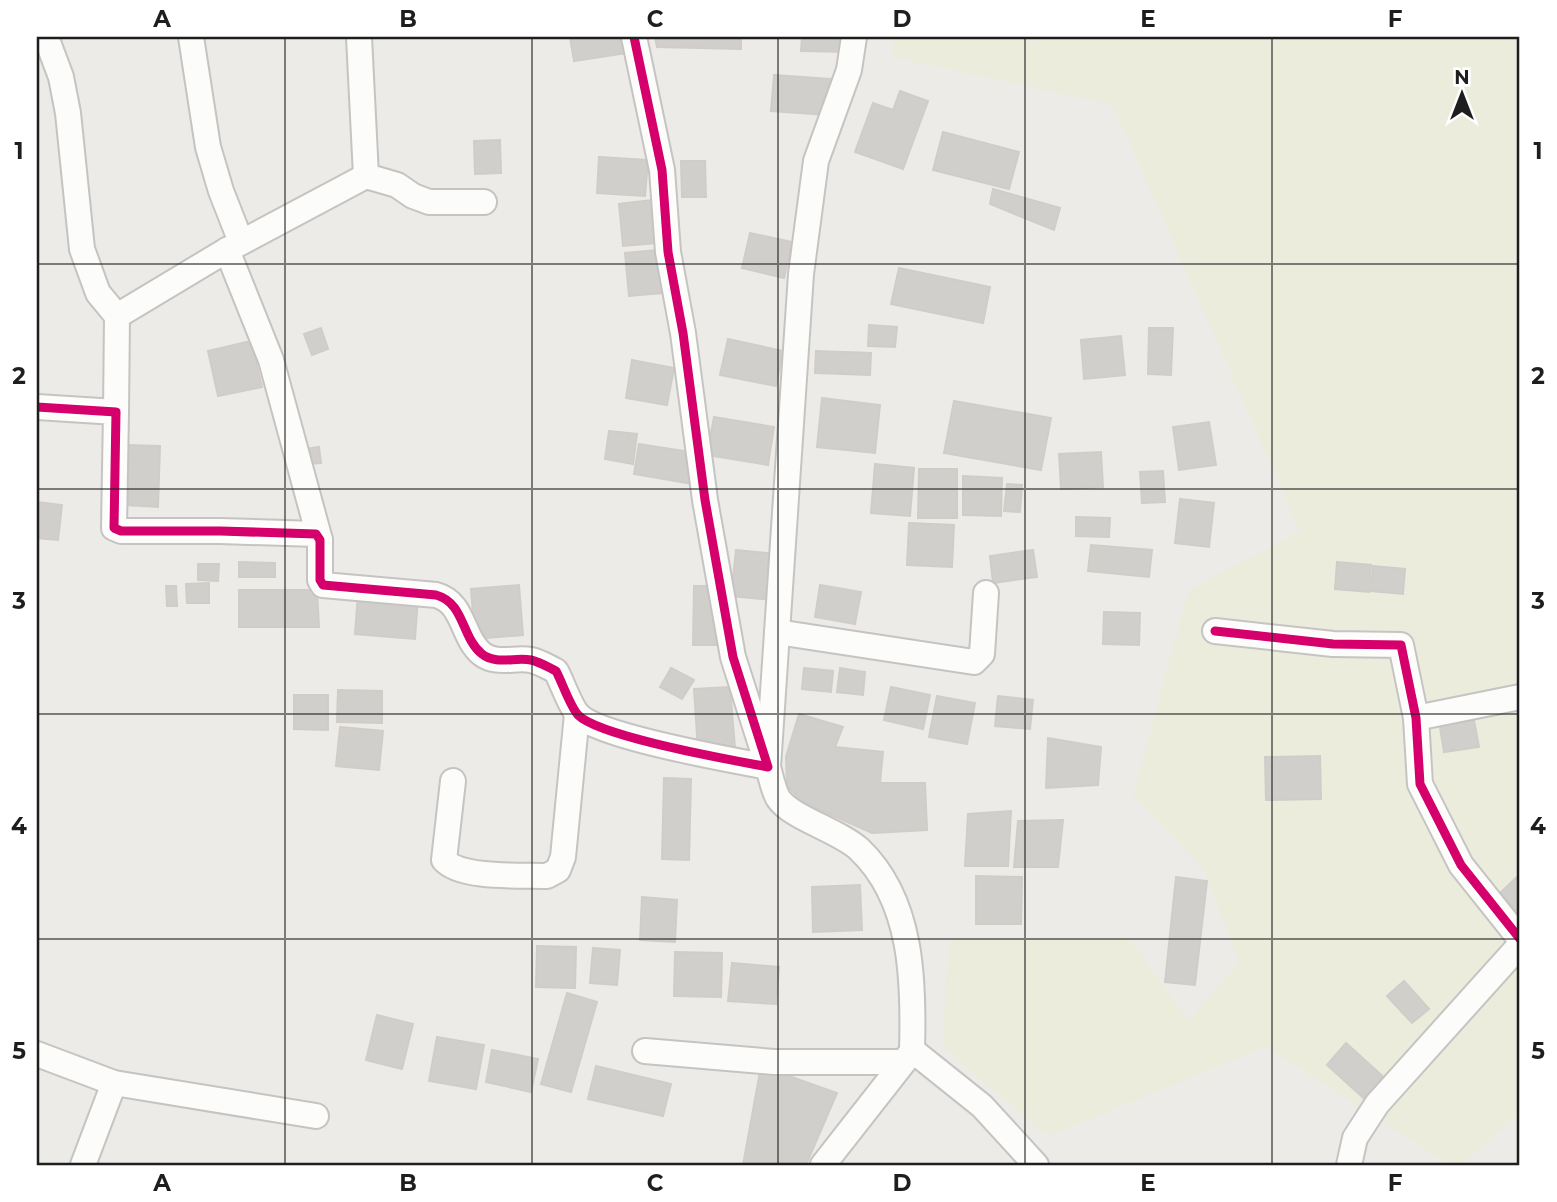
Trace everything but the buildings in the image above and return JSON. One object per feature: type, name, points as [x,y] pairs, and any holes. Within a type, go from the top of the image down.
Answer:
[{"type":"street","points":[[46,37],[61,77],[68,113],[82,249],[98,293],[117,316],[114,528],[121,531],[310,533],[316,534],[320,540]]},
{"type":"street","points":[[191,37],[208,147],[234,246],[271,360],[320,540],[320,580],[323,585],[446,598],[454,604],[482,654],[494,660],[530,660],[556,671],[577,714],[563,857],[558,870],[547,876],[465,871],[450,867],[444,860],[453,781]]},
{"type":"street","points":[[359,37],[366,176]]},
{"type":"street","points":[[634,37],[662,170],[668,252],[683,333],[705,500],[733,657],[779,800],[799,816],[827,828],[858,849],[880,874],[899,914],[906,941],[913,1007],[908,1056],[823,1165]]},
{"type":"street","points":[[768,768],[803,261],[816,160],[849,71],[854,37]]},
{"type":"street","points":[[117,316],[234,246],[366,176],[397,185],[413,196],[429,202],[485,202]]},
{"type":"street","points":[[37,407],[116,412]]},
{"type":"street","points":[[777,632],[974,662],[982,654],[986,593]]},
{"type":"street","points":[[1215,631],[1333,644],[1401,645],[1416,718],[1420,784],[1461,865],[1520,939]]},
{"type":"street","points":[[1416,718],[1520,697]]},
{"type":"street","points":[[577,714],[607,730],[768,768]]},
{"type":"street","points":[[1349,1165],[1354,1138],[1377,1104],[1520,945]]},
{"type":"street","points":[[645,1051],[774,1062],[908,1056],[982,1106],[1036,1165]]},
{"type":"street","points":[[37,1054],[114,1083],[316,1116]]},
{"type":"street","points":[[83,1165],[114,1083]]},
{"type":"green space","points":[[894,37],[1520,37],[1520,1114],[1461,1165],[1449,1165],[1266,1047],[1048,1136],[943,1048],[948,939],[1130,938],[1188,1021],[1239,962],[1203,869],[1133,796],[1188,591],[1300,531],[1113,105],[892,57]]},
{"type":"cycle path","points":[[37,407],[116,412],[114,528],[121,531],[316,534],[320,540],[320,580],[323,585],[436,595],[452,605],[470,639],[482,654],[499,660],[531,660],[556,671],[575,711],[591,723],[668,747],[768,767],[733,657],[705,500],[683,333],[668,252],[662,170],[634,37]]},
{"type":"cycle path","points":[[1215,631],[1333,644],[1401,645],[1416,718],[1420,784],[1461,865],[1520,939]]}]
